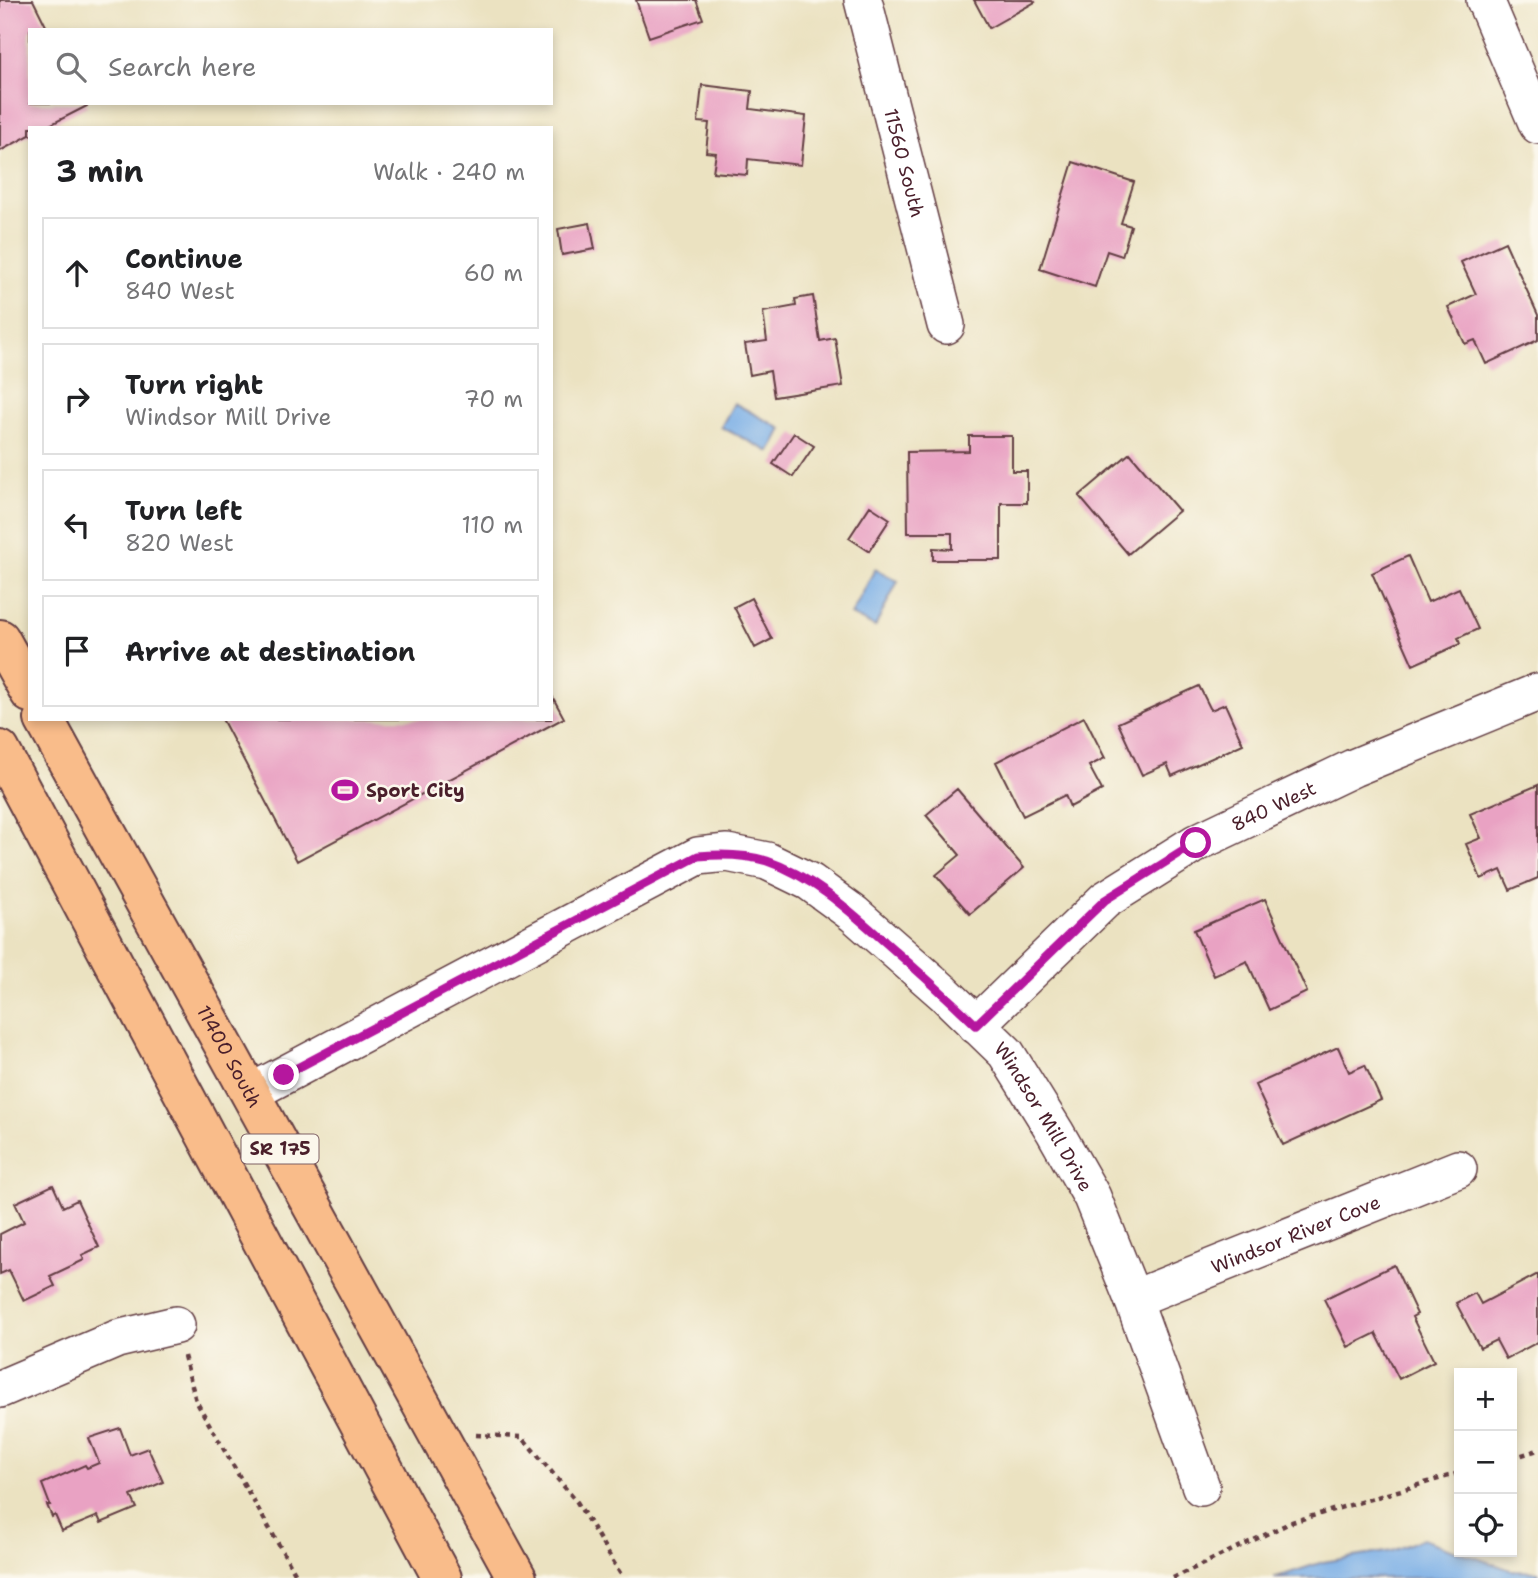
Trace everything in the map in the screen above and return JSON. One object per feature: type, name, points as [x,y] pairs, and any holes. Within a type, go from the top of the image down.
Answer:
[{"type":"main road","points":[[0,639],[28,689]]},
{"type":"main road","name":"11400 South","points":[[45,721],[517,1578]]},
{"type":"main road","name":"SR 175","points":[[0,750],[442,1578]]},
{"type":"street","name":"11560 South","points":[[863,0],[946,325]]},
{"type":"street","points":[[1485,0],[1536,113]]},
{"type":"street","name":"840 West","points":[[976,1025],[1105,900],[1196,843],[1353,768],[1538,692]]},
{"type":"street","name":"Windsor Mill Drive","points":[[250,1093],[698,856],[727,853],[767,862],[810,882],[855,915],[944,993],[1006,1053],[1092,1197],[1133,1299],[1201,1487]]},
{"type":"street","name":"Windsor River Cove","points":[[1133,1299],[1458,1169]]},
{"type":"street","points":[[0,1389],[117,1339],[176,1325]]},
{"type":"path","points":[[176,1325],[196,1401],[298,1578]]},
{"type":"path","points":[[476,1435],[522,1437],[577,1502],[623,1578]]},
{"type":"path","points":[[1517,1456],[1538,1450]]},
{"type":"path","points":[[1173,1578],[1292,1522],[1454,1474]]},
{"type":"water","points":[[734,403],[782,429],[770,452],[721,427]]},
{"type":"water","points":[[875,569],[898,581],[875,627],[851,615]]},
{"type":"water","points":[[1422,1539],[1454,1550],[1454,1557],[1474,1557],[1514,1571],[1538,1572],[1538,1578],[1274,1578],[1323,1562],[1392,1551]]},
{"type":"building","points":[[0,0],[33,0],[47,28],[28,28],[28,105],[87,106],[48,126],[28,126],[28,136],[0,151]]},
{"type":"building","points":[[636,0],[696,0],[703,19],[649,37]]},
{"type":"building","points":[[974,0],[1033,0],[1035,2],[989,28]]},
{"type":"building","points":[[702,85],[752,91],[750,109],[806,116],[801,165],[748,159],[747,175],[713,172],[716,153],[706,152],[709,123],[698,122]]},
{"type":"building","points":[[1073,162],[1134,182],[1121,223],[1131,226],[1122,256],[1107,251],[1095,287],[1040,269]]},
{"type":"building","points":[[590,223],[595,249],[562,255],[558,229]]},
{"type":"building","points":[[1505,242],[1538,315],[1538,340],[1486,364],[1475,340],[1465,344],[1448,307],[1476,294],[1461,262]]},
{"type":"building","points":[[813,296],[820,341],[835,338],[843,386],[774,397],[770,371],[750,375],[745,344],[767,341],[763,312],[796,306],[795,299]]},
{"type":"building","points":[[794,433],[814,446],[793,477],[773,464]]},
{"type":"building","points":[[969,436],[1012,436],[1012,471],[1027,471],[1027,503],[1001,503],[1001,560],[933,560],[933,548],[952,549],[952,533],[908,533],[907,452],[969,451]]},
{"type":"building","points":[[1130,453],[1179,511],[1128,554],[1079,496]]},
{"type":"building","points":[[870,506],[890,519],[869,551],[849,538]]},
{"type":"building","points":[[1408,556],[1428,602],[1459,588],[1478,629],[1458,638],[1460,644],[1413,665],[1372,573]]},
{"type":"building","points":[[751,598],[772,639],[755,648],[734,607]]},
{"type":"building","points":[[1199,686],[1211,710],[1225,704],[1243,744],[1172,776],[1167,764],[1142,775],[1118,723]]},
{"type":"building","name":"Sport City","points":[[553,698],[564,718],[297,861],[223,721],[553,721]]},
{"type":"building","points":[[1084,717],[1105,758],[1089,766],[1102,790],[1070,807],[1065,795],[1023,816],[996,762]]},
{"type":"building","points":[[1538,785],[1538,878],[1510,890],[1501,870],[1481,879],[1466,844],[1481,838],[1470,814]]},
{"type":"building","points":[[957,789],[1024,868],[970,914],[936,875],[960,855],[926,815]]},
{"type":"building","points":[[1265,899],[1307,992],[1269,1010],[1247,961],[1214,976],[1194,930]]},
{"type":"building","points":[[1338,1047],[1349,1072],[1365,1065],[1381,1100],[1283,1145],[1255,1085]]},
{"type":"building","points":[[53,1185],[63,1207],[77,1200],[99,1247],[82,1255],[84,1260],[50,1276],[55,1286],[24,1301],[9,1270],[0,1274],[0,1234],[24,1222],[15,1203]]},
{"type":"building","points":[[1394,1265],[1417,1314],[1412,1317],[1434,1361],[1399,1379],[1376,1333],[1348,1347],[1324,1299]]},
{"type":"building","points":[[1538,1274],[1538,1342],[1506,1359],[1496,1340],[1480,1348],[1456,1303],[1475,1293],[1481,1304]]},
{"type":"building","points":[[120,1428],[130,1455],[148,1448],[163,1482],[131,1496],[137,1508],[101,1523],[98,1516],[62,1531],[55,1515],[52,1517],[42,1484],[85,1465],[87,1468],[99,1463],[89,1438]]},
{"type":"place","name":"Sport City","points":[[345,790]]},
{"type":"route","points":[[284,1075],[698,856],[727,853],[767,862],[810,882],[855,915],[944,993],[976,1025],[1105,900],[1196,843]]}]
